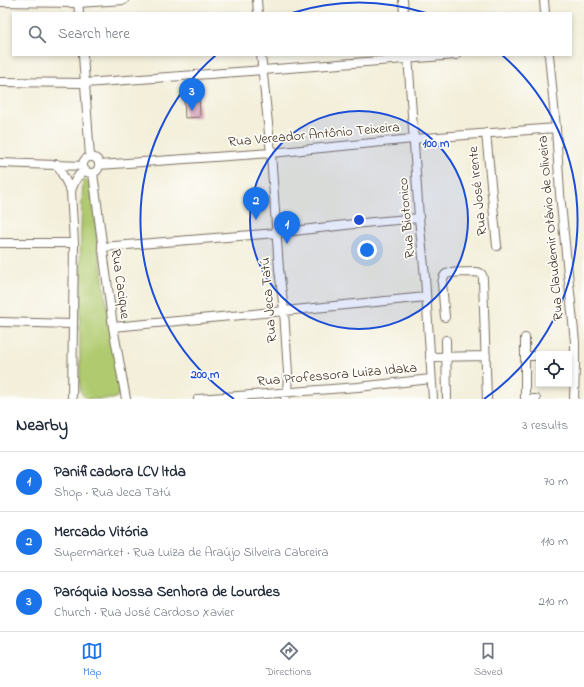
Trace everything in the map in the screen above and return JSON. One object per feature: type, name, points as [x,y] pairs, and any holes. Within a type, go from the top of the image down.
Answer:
[{"type":"street","points":[[0,2],[78,2],[124,0]]},
{"type":"street","points":[[257,0],[258,12]]},
{"type":"street","points":[[403,0],[404,12]]},
{"type":"street","points":[[544,0],[545,12]]},
{"type":"street","points":[[78,2],[79,12]]},
{"type":"street","points":[[83,56],[90,157]]},
{"type":"street","name":"Rua Jeca Tatú","points":[[261,56],[271,152],[276,233],[284,311],[288,373],[286,396]]},
{"type":"street","points":[[0,82],[85,83],[432,56]]},
{"type":"street","name":"Rua Claudemir Otávio de Oliveira","points":[[549,56],[556,128],[560,194],[575,342],[574,399]]},
{"type":"street","name":"Rua Biotonico","points":[[408,57],[433,399]]},
{"type":"street","name":"Rua Vereador Antônio Teixeira","points":[[99,165],[556,128]]},
{"type":"street","name":"Rua José Irente","points":[[486,133],[497,246]]},
{"type":"street","points":[[0,163],[57,164],[87,169],[97,170],[99,163],[96,158],[86,158],[84,161],[87,169]]},
{"type":"street","points":[[57,164],[71,191]]},
{"type":"street","points":[[72,399],[74,242],[71,191],[75,180],[87,169]]},
{"type":"street","name":"Rua Cacique","points":[[87,169],[102,247],[113,327],[126,399]]},
{"type":"street","points":[[102,247],[276,233],[419,218]]},
{"type":"street","points":[[0,243],[74,242]]},
{"type":"street","points":[[445,317],[442,282],[446,274],[480,272],[483,275],[487,399]]},
{"type":"street","points":[[113,327],[426,297]]},
{"type":"street","points":[[0,322],[72,324]]},
{"type":"street","points":[[525,338],[525,399],[536,399]]},
{"type":"street","points":[[446,340],[447,399]]},
{"type":"street","points":[[430,357],[486,356]]},
{"type":"street","points":[[525,356],[536,356]]},
{"type":"street","name":"Rua Professora Luiza Idaka","points":[[198,399],[286,396],[432,379]]},
{"type":"green space","points":[[86,179],[90,181],[111,333],[120,383],[118,396],[113,399],[87,399],[80,391],[81,234],[83,181]]},
{"type":"building","points":[[199,94],[200,117],[185,118],[184,95]]},
{"type":"place","name":"Paróquia Nossa Senhora de Lourdes","points":[[192,111]]},
{"type":"place","name":"Mercado Vitória","points":[[256,220]]},
{"type":"place","name":"Panificadora LCV ltda","points":[[287,244]]}]
